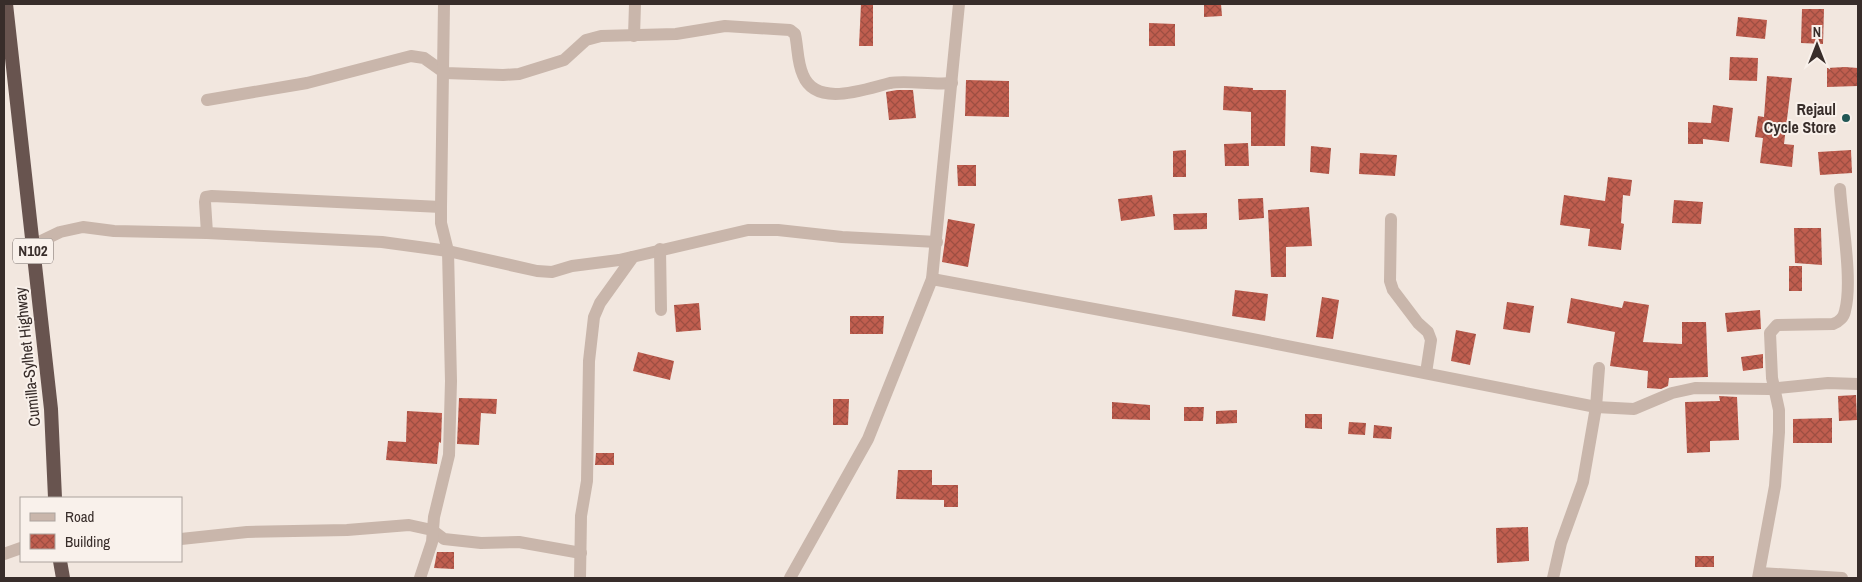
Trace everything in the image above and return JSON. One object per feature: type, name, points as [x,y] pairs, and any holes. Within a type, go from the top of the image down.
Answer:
[{"type":"highway","name":"Cumilla-Sylhet Highway","points":[[6,4],[51,408],[55,497]]},
{"type":"highway","points":[[60,562],[63,578]]},
{"type":"street","points":[[420,578],[432,542],[432,530],[449,455],[451,381],[448,251],[441,224],[444,4]]},
{"type":"street","points":[[634,36],[635,4]]},
{"type":"street","points":[[790,578],[868,439],[932,279],[959,4]]},
{"type":"street","points":[[207,100],[307,83],[411,56],[424,58],[444,73],[479,75],[519,74],[564,60],[586,40],[601,36],[676,34],[725,26],[790,30],[796,34],[803,77],[810,86],[826,94],[859,92],[891,83],[952,83]]},
{"type":"street","points":[[1840,189],[1847,267],[1845,313],[1838,322],[1833,324],[1777,325],[1772,327],[1769,344],[1779,410],[1777,467],[1759,576],[1842,578]]},
{"type":"street","points":[[207,233],[205,202],[206,198],[212,196],[441,207]]},
{"type":"street","points":[[1391,219],[1390,281],[1393,290],[1418,323],[1428,332],[1431,340],[1426,374]]},
{"type":"street","points":[[33,245],[60,232],[83,227],[114,231],[207,233],[382,242],[448,251],[537,271],[552,272],[633,257],[660,249],[748,230],[778,230],[842,237],[937,242]]},
{"type":"street","points":[[660,249],[660,310]]},
{"type":"street","points":[[580,578],[581,516],[587,481],[589,361],[594,317],[600,303],[633,257]]},
{"type":"street","points":[[932,279],[1166,322],[1596,407],[1634,409],[1672,393],[1695,388],[1775,388],[1828,383],[1858,384]]},
{"type":"street","points":[[1553,578],[1561,543],[1583,482],[1596,407],[1599,368]]},
{"type":"street","points":[[182,539],[247,532],[347,530],[409,525],[432,530],[444,539],[481,543],[519,542],[581,553]]},
{"type":"street","points":[[4,554],[20,548]]},
{"type":"building","points":[[861,4],[873,4],[873,46],[859,46]]},
{"type":"building","points":[[1204,4],[1221,4],[1222,16],[1204,17]]},
{"type":"building","points":[[1802,9],[1824,9],[1823,44],[1801,43]]},
{"type":"building","points":[[1738,17],[1767,20],[1765,39],[1736,36]]},
{"type":"building","points":[[1149,23],[1175,24],[1175,46],[1149,46]]},
{"type":"building","points":[[1730,57],[1758,58],[1757,81],[1729,80]]},
{"type":"building","points":[[1827,68],[1858,68],[1858,86],[1827,87]]},
{"type":"building","points":[[1767,76],[1792,78],[1784,144],[1794,145],[1792,167],[1760,163],[1763,138],[1755,137],[1758,116],[1764,117]]},
{"type":"building","points":[[966,80],[1009,81],[1009,117],[965,116]]},
{"type":"building","points":[[1224,86],[1253,88],[1253,90],[1286,90],[1285,146],[1251,146],[1251,112],[1223,110]]},
{"type":"building","points":[[913,90],[916,118],[889,120],[886,92]]},
{"type":"building","points":[[1713,105],[1733,108],[1729,142],[1703,139],[1703,144],[1688,144],[1688,122],[1711,123]]},
{"type":"building","points":[[1248,143],[1249,166],[1225,166],[1224,144]]},
{"type":"building","points":[[1311,146],[1331,148],[1329,174],[1310,172]]},
{"type":"building","points":[[1186,150],[1186,177],[1173,177],[1173,151]]},
{"type":"building","points":[[1851,150],[1852,173],[1820,175],[1818,152]]},
{"type":"building","points":[[1360,153],[1397,155],[1395,176],[1359,174]]},
{"type":"building","points":[[957,165],[976,165],[976,186],[958,186]]},
{"type":"building","points":[[1608,177],[1632,180],[1630,196],[1623,195],[1621,223],[1624,224],[1621,250],[1588,246],[1590,229],[1560,225],[1564,195],[1605,201]]},
{"type":"building","points":[[1152,195],[1155,216],[1121,221],[1118,199]]},
{"type":"building","points":[[1263,198],[1264,218],[1239,220],[1238,199]]},
{"type":"building","points":[[1674,200],[1703,202],[1701,224],[1672,223]]},
{"type":"building","points":[[1309,207],[1312,246],[1286,247],[1286,277],[1271,277],[1268,210]]},
{"type":"building","points":[[1207,213],[1207,229],[1174,230],[1173,214]]},
{"type":"building","points":[[948,219],[975,224],[968,267],[942,262]]},
{"type":"building","points":[[1794,228],[1821,228],[1822,265],[1795,263]]},
{"type":"building","points":[[1789,266],[1802,266],[1802,291],[1789,291]]},
{"type":"building","points":[[1235,290],[1268,294],[1265,321],[1232,316]]},
{"type":"building","points":[[1322,297],[1339,300],[1333,339],[1316,337]]},
{"type":"building","points":[[1571,298],[1622,308],[1624,301],[1649,305],[1643,342],[1682,344],[1682,322],[1706,322],[1708,377],[1669,378],[1668,386],[1661,389],[1647,388],[1648,371],[1610,366],[1615,332],[1567,323]]},
{"type":"building","points":[[1507,302],[1534,306],[1530,333],[1503,329]]},
{"type":"building","points":[[699,303],[701,330],[676,332],[674,305]]},
{"type":"building","points":[[1760,310],[1761,329],[1727,332],[1725,313]]},
{"type":"building","points":[[850,316],[884,316],[883,334],[850,334]]},
{"type":"building","points":[[1456,330],[1476,334],[1470,365],[1451,361]]},
{"type":"building","points":[[638,352],[674,361],[670,380],[633,371]]},
{"type":"building","points":[[1763,354],[1763,368],[1743,371],[1741,357]]},
{"type":"building","points":[[1856,395],[1857,420],[1839,421],[1838,396]]},
{"type":"building","points":[[1719,396],[1737,397],[1739,440],[1710,441],[1710,452],[1687,453],[1685,402],[1720,401]]},
{"type":"building","points":[[459,398],[497,399],[496,414],[481,413],[479,445],[457,444]]},
{"type":"building","points":[[833,399],[849,399],[848,425],[833,425]]},
{"type":"building","points":[[1112,402],[1150,405],[1150,420],[1112,419]]},
{"type":"building","points":[[1184,407],[1204,407],[1203,421],[1184,421]]},
{"type":"building","points":[[1237,410],[1237,423],[1216,424],[1216,411]]},
{"type":"building","points":[[407,411],[442,413],[441,443],[439,442],[437,464],[386,460],[388,441],[406,442]]},
{"type":"building","points":[[1305,414],[1322,414],[1322,429],[1305,428]]},
{"type":"building","points":[[1832,418],[1832,443],[1793,443],[1793,419]]},
{"type":"building","points":[[1349,422],[1366,423],[1365,435],[1348,434]]},
{"type":"building","points":[[1374,425],[1392,427],[1391,439],[1373,438]]},
{"type":"building","points":[[596,453],[614,453],[614,465],[595,465]]},
{"type":"building","points":[[898,470],[932,470],[932,485],[958,485],[958,507],[944,507],[944,500],[896,499]]},
{"type":"building","points":[[1528,527],[1529,561],[1497,563],[1496,528]]},
{"type":"building","points":[[437,552],[454,552],[454,569],[434,568]]},
{"type":"building","points":[[1695,556],[1714,556],[1714,567],[1695,567]]},
{"type":"place","name":"Rejaul Cycle Store","points":[[1846,118]]}]
